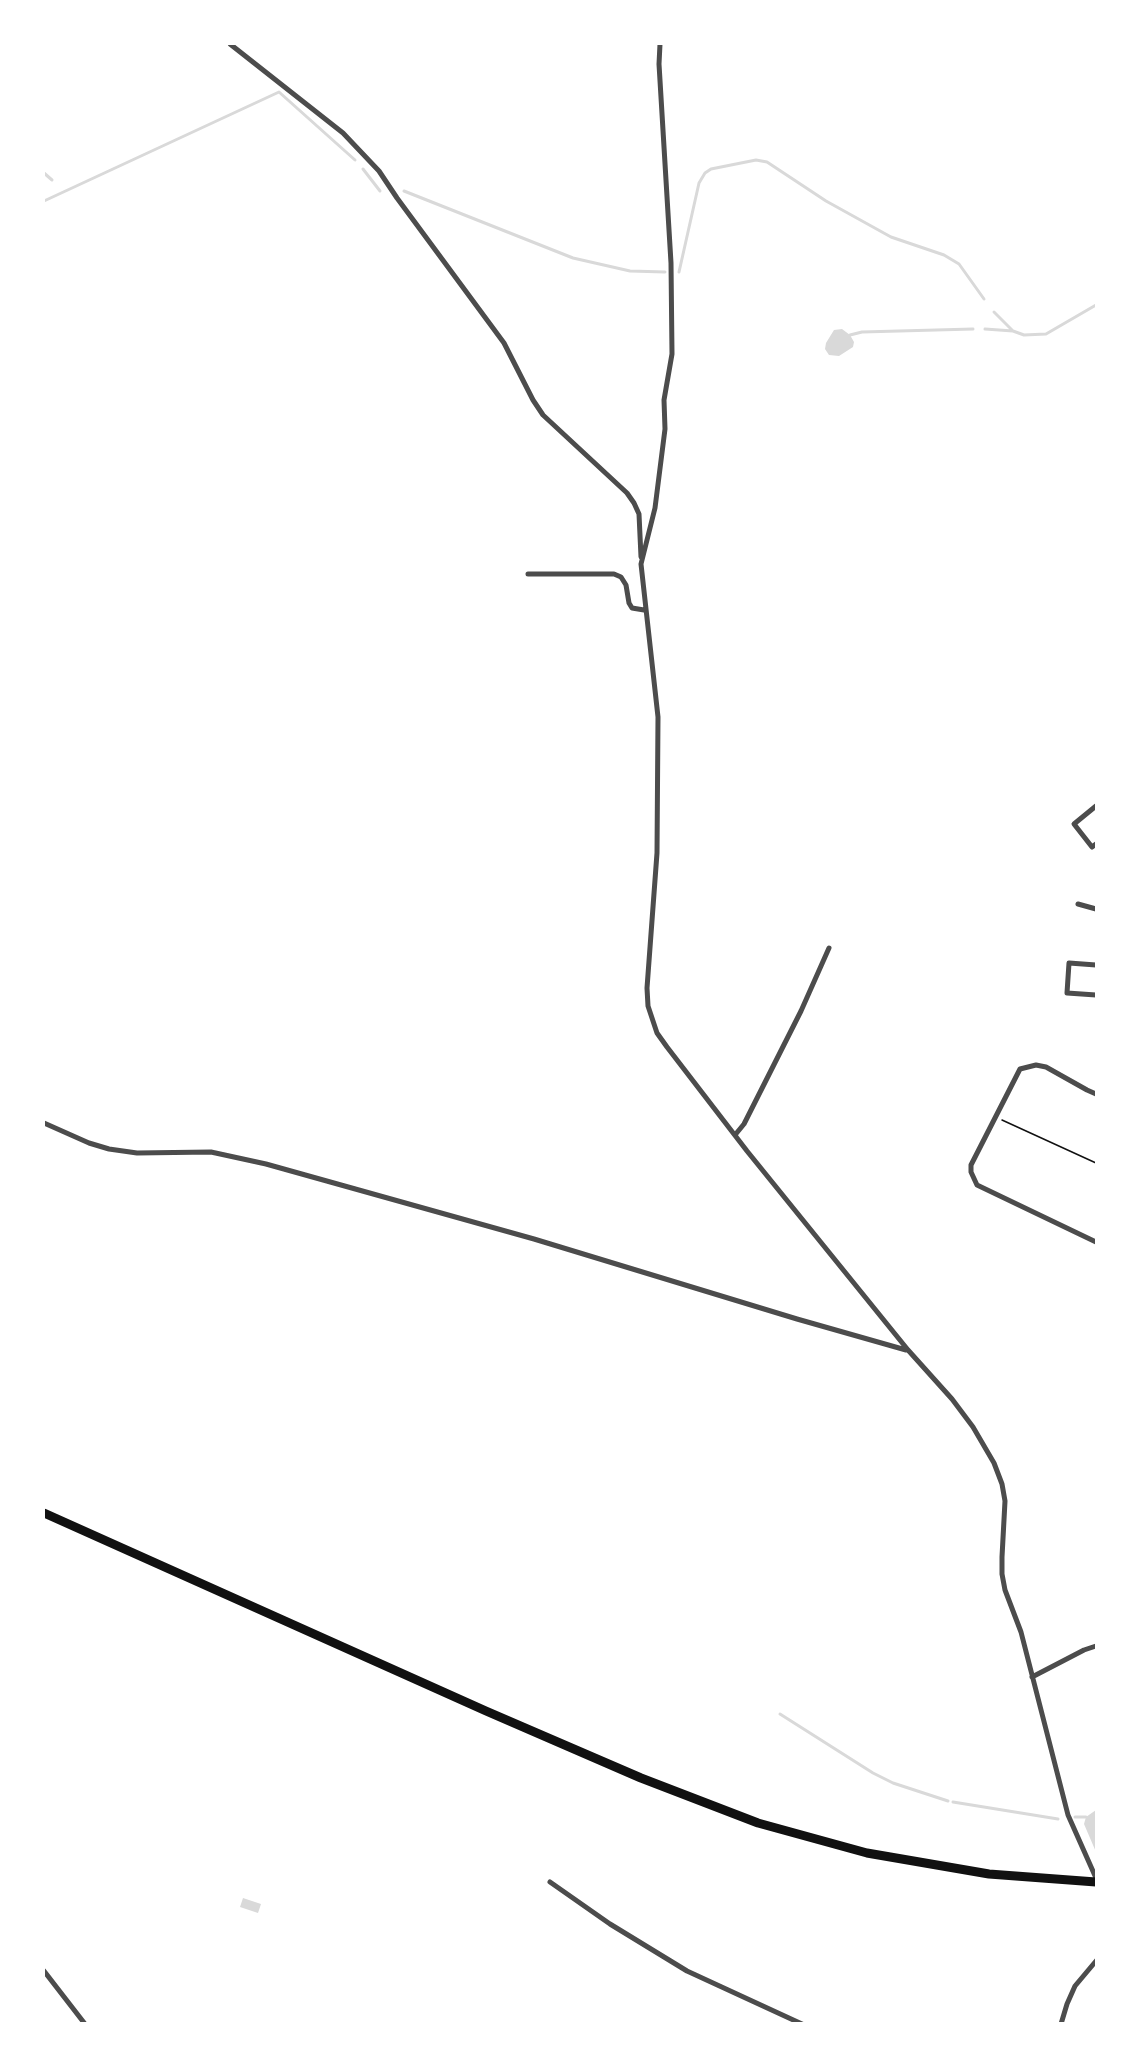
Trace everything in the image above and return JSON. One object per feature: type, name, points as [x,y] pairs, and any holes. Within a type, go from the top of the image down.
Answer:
[{"type":"highway","points":[[44,1513],[486,1711],[641,1778],[758,1823],[867,1853],[989,1874],[1095,1880]]},
{"type":"street","points":[[230,44],[343,133],[379,171],[504,343],[543,415],[627,493],[634,503],[639,514],[641,564],[658,717],[657,853],[647,988],[648,1006],[657,1033],[735,1135],[908,1350],[952,1399],[973,1427],[994,1463],[1002,1484],[1005,1501],[1002,1574],[1068,1815],[1095,1880]]},
{"type":"street","points":[[641,564],[655,508],[665,429],[664,399],[672,354],[671,263],[659,64],[660,44]]},
{"type":"street","points":[[528,574],[614,574],[621,577],[626,585],[632,608],[644,610]]},
{"type":"street","points":[[1096,806],[1074,824],[1092,847],[1096,844]]},
{"type":"street","points":[[1078,904],[1096,909]]},
{"type":"street","points":[[735,1135],[744,1124],[801,1011],[829,948]]},
{"type":"street","points":[[1096,965],[1069,963],[1067,993],[1096,995]]},
{"type":"street","points":[[1096,1094],[1046,1067],[1036,1065],[1020,1069],[971,1165],[971,1172],[977,1185],[1096,1242]]},
{"type":"street","points":[[44,1123],[89,1143],[109,1149],[137,1153],[211,1152],[266,1164],[570,1249],[797,1319],[908,1350]]},
{"type":"street","points":[[1032,1677],[1096,1646]]},
{"type":"street","points":[[550,1882],[610,1924],[687,1971],[802,2024]]},
{"type":"street","points":[[1061,2024],[1066,2004],[1075,1986],[1096,1961]]},
{"type":"street","points":[[44,1971],[85,2024]]},
{"type":"path","points":[[996,1117],[1096,1163]]},
{"type":"shaded area","points":[[842,329],[850,335],[854,342],[853,347],[839,356],[829,355],[825,349],[826,343],[834,330]]},
{"type":"shaded area","points":[[1096,1810],[1096,1852],[1084,1824],[1086,1817]]},
{"type":"shaded area","points":[[243,1898],[261,1904],[258,1913],[240,1907]]},
{"type":"waterway","points":[[44,201],[279,92],[355,160]]},
{"type":"waterway","points":[[679,272],[699,183],[705,173],[711,169],[756,160],[767,162],[826,201],[891,237],[944,255],[959,264],[984,299]]},
{"type":"waterway","points":[[363,169],[380,191]]},
{"type":"waterway","points":[[44,173],[52,180]]},
{"type":"waterway","points":[[404,191],[573,258],[630,271],[665,272]]},
{"type":"waterway","points":[[994,312],[1013,331],[1024,335],[1046,334],[1096,305]]},
{"type":"waterway","points":[[850,335],[862,332],[973,329]]},
{"type":"waterway","points":[[985,329],[1013,331]]},
{"type":"waterway","points":[[780,1714],[873,1773],[893,1783],[948,1801]]},
{"type":"waterway","points":[[953,1802],[1058,1819]]},
{"type":"waterway","points":[[1075,1817],[1086,1817]]}]
